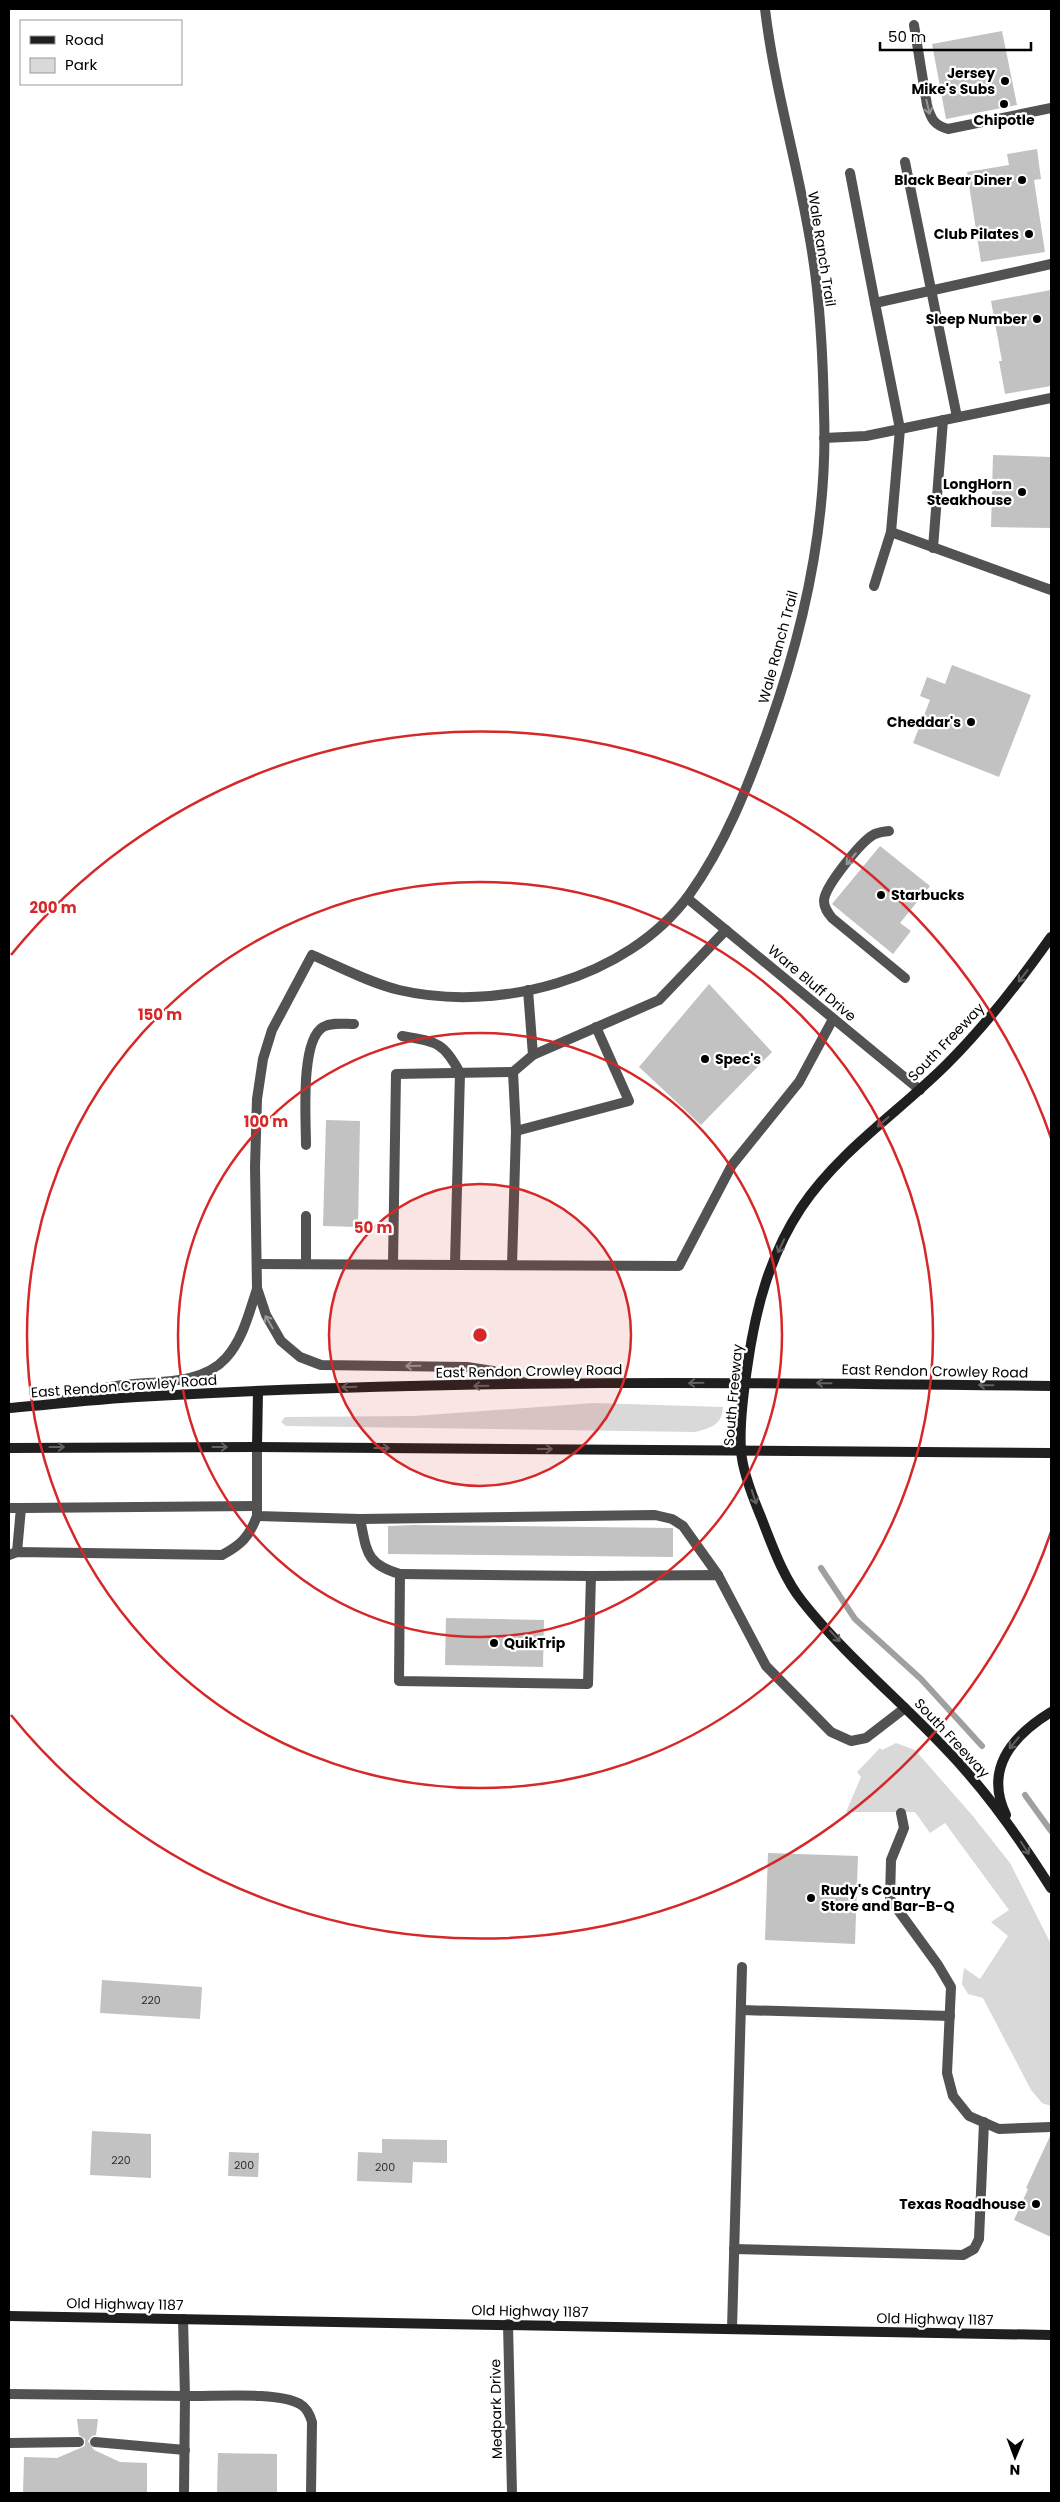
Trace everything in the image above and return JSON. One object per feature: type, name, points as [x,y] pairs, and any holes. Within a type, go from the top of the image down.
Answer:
[{"type":"main road","name":"South Freeway","points":[[1051,937],[1025,974],[980,1028],[920,1090],[834,1168],[801,1208],[782,1242],[766,1281],[754,1320],[745,1382],[740,1451],[754,1500],[772,1545],[780,1564],[801,1600],[964,1768],[1011,1827],[1051,1888]]},
{"type":"main road","name":"East Rendon Crowley Road","points":[[9,1408],[152,1396],[258,1391],[529,1385],[745,1382],[1051,1386]]},
{"type":"main road","points":[[257,1447],[258,1391]]},
{"type":"main road","points":[[9,1448],[257,1447],[1051,1453]]},
{"type":"main road","points":[[1011,1827],[999,1795],[997,1780],[1001,1763],[1009,1748],[1030,1725],[1051,1712]]},
{"type":"main road","name":"Old Highway 1187","points":[[9,2316],[1051,2335]]},
{"type":"street","name":"Wale Ranch Trail","points":[[257,1264],[257,1099],[263,1059],[272,1030],[312,956],[397,989],[456,998],[518,993],[569,979],[615,959],[653,932],[687,898],[715,854],[738,804],[785,682],[814,565],[822,489],[824,438],[821,333],[813,258],[779,92],[765,9]]},
{"type":"street","points":[[914,25],[928,105],[931,118],[937,126],[948,129],[1051,108]]},
{"type":"street","points":[[905,162],[958,417]]},
{"type":"street","points":[[850,174],[900,429],[890,532],[874,586]]},
{"type":"street","points":[[875,304],[1051,264]]},
{"type":"street","points":[[824,438],[866,436],[1051,398]]},
{"type":"street","points":[[933,548],[943,420]]},
{"type":"street","points":[[890,532],[1051,590]]},
{"type":"street","points":[[889,831],[880,832],[868,840],[830,884],[824,902],[826,911],[832,918],[906,978]]},
{"type":"street","name":"Ware Bluff Drive","points":[[687,898],[920,1090]]},
{"type":"street","points":[[393,1264],[396,1074],[513,1072],[533,1055],[659,1000],[726,930]]},
{"type":"street","points":[[528,990],[533,1055]]},
{"type":"street","points":[[50,1404],[89,1391],[181,1379],[206,1373],[224,1360],[235,1347],[245,1328],[257,1288],[257,1264],[679,1266],[732,1165],[799,1082],[833,1019]]},
{"type":"street","points":[[306,1145],[307,1078],[309,1049],[312,1038],[324,1027],[334,1024],[354,1024]]},
{"type":"street","points":[[516,1131],[629,1101],[596,1027]]},
{"type":"street","points":[[402,1036],[429,1040],[441,1045],[451,1057],[460,1073],[455,1264]]},
{"type":"street","points":[[512,1264],[516,1131],[513,1072]]},
{"type":"street","points":[[306,1216],[306,1264]]},
{"type":"street","points":[[257,1288],[266,1316],[281,1341],[300,1357],[321,1365],[467,1366],[493,1371],[529,1385]]},
{"type":"street","points":[[21,1508],[13,1553],[222,1555],[240,1546],[250,1534],[257,1511],[257,1447]]},
{"type":"street","points":[[9,1508],[257,1511],[360,1519],[655,1515],[672,1519],[683,1526],[718,1576],[766,1666],[831,1732],[851,1742],[859,1741],[905,1708]]},
{"type":"street","points":[[360,1519],[368,1556],[375,1564],[385,1570],[400,1574],[718,1576]]},
{"type":"street","points":[[400,1574],[399,1681],[588,1684],[591,1576]]},
{"type":"street","points":[[901,1813],[904,1828],[891,1860],[890,1900],[938,1965],[951,1987],[947,2073],[952,2096],[970,2116],[999,2129],[1051,2127]]},
{"type":"street","points":[[732,2328],[742,1966]]},
{"type":"street","points":[[741,2010],[950,2016]]},
{"type":"street","points":[[734,2249],[963,2255],[974,2249],[979,2240],[984,2122]]},
{"type":"street","points":[[183,2319],[185,2396],[184,2493]]},
{"type":"street","name":"Medpark Drive","points":[[508,2324],[512,2493]]},
{"type":"street","points":[[9,2394],[280,2398],[301,2404],[310,2413],[312,2422],[311,2493]]},
{"type":"street","points":[[9,2443],[79,2442]]},
{"type":"street","points":[[95,2442],[185,2450]]},
{"type":"green space","points":[[594,1403],[723,1407],[720,1418],[715,1425],[695,1432],[286,1426],[281,1422],[285,1417],[414,1416]]},
{"type":"green space","points":[[896,1743],[915,1750],[972,1815],[1010,1863],[1051,1944],[1051,2106],[1042,2103],[1031,2090],[983,1998],[968,1994],[962,1984],[964,1968],[980,1979],[1008,1936],[991,1922],[1009,1910],[945,1823],[930,1833],[915,1812],[846,1812],[861,1777],[857,1772],[880,1748],[882,1750]]},
{"type":"building","points":[[1002,31],[1017,105],[946,119],[932,44]]},
{"type":"building","points":[[1037,149],[1041,179],[1034,180],[1045,252],[981,262],[967,172],[1009,165],[1007,154]]},
{"type":"building","points":[[1051,290],[1051,386],[1005,394],[999,361],[1002,361],[991,301]]},
{"type":"building","name":"LongHorn Steakhouse","points":[[993,455],[1051,457],[1051,528],[991,527]]},
{"type":"building","name":"Cheddar's","points":[[952,665],[1031,695],[999,777],[913,743],[930,700],[920,696],[927,677],[945,684]]},
{"type":"building","name":"Starbucks","points":[[880,846],[930,886],[900,923],[911,931],[893,954],[832,904]]},
{"type":"building","name":"Spec's","points":[[709,984],[772,1052],[701,1125],[639,1067]]},
{"type":"building","points":[[326,1120],[360,1121],[358,1227],[323,1226]]},
{"type":"building","points":[[388,1526],[673,1528],[673,1557],[388,1554]]},
{"type":"building","name":"QuikTrip","points":[[446,1618],[544,1620],[543,1667],[445,1665]]},
{"type":"building","name":"Rudy's Country Store and Bar-B-Q","points":[[768,1853],[858,1856],[855,1944],[765,1940]]},
{"type":"building","points":[[102,1980],[202,1987],[200,2019],[100,2013]]},
{"type":"building","points":[[92,2131],[151,2134],[151,2178],[90,2175]]},
{"type":"building","name":"Texas Roadhouse","points":[[1051,2134],[1051,2237],[1014,2220],[1028,2189],[1026,2188]]},
{"type":"building","points":[[382,2139],[447,2140],[447,2163],[413,2162],[412,2183],[357,2181],[358,2152],[382,2153]]},
{"type":"building","points":[[229,2152],[259,2153],[258,2177],[228,2176]]},
{"type":"building","points":[[77,2419],[98,2419],[96,2435],[92,2436],[88,2441],[94,2450],[120,2462],[147,2463],[147,2493],[23,2493],[24,2457],[57,2458],[85,2446],[85,2439],[79,2435]]},
{"type":"building","points":[[218,2453],[277,2454],[277,2493],[217,2493]]},
{"type":"waterway","points":[[821,1568],[855,1619],[921,1679],[982,1746]]},
{"type":"waterway","points":[[1025,1795],[1051,1831]]},
{"type":"place","name":"Jersey Mike's Subs","points":[[1005,81]]},
{"type":"place","name":"Chipotle","points":[[1004,104]]},
{"type":"place","name":"Black Bear Diner","points":[[1022,180]]},
{"type":"place","name":"Club Pilates","points":[[1029,234]]},
{"type":"place","name":"Sleep Number","points":[[1037,319]]},
{"type":"place","name":"LongHorn Steakhouse","points":[[1022,492]]},
{"type":"place","name":"Cheddar's","points":[[971,722]]},
{"type":"place","name":"Starbucks","points":[[881,895]]},
{"type":"place","name":"Spec's","points":[[705,1059]]},
{"type":"place","name":"QuikTrip","points":[[494,1643]]},
{"type":"place","name":"Rudy's Country Store and Bar-B-Q","points":[[811,1898]]},
{"type":"place","name":"Texas Roadhouse","points":[[1036,2204]]}]
